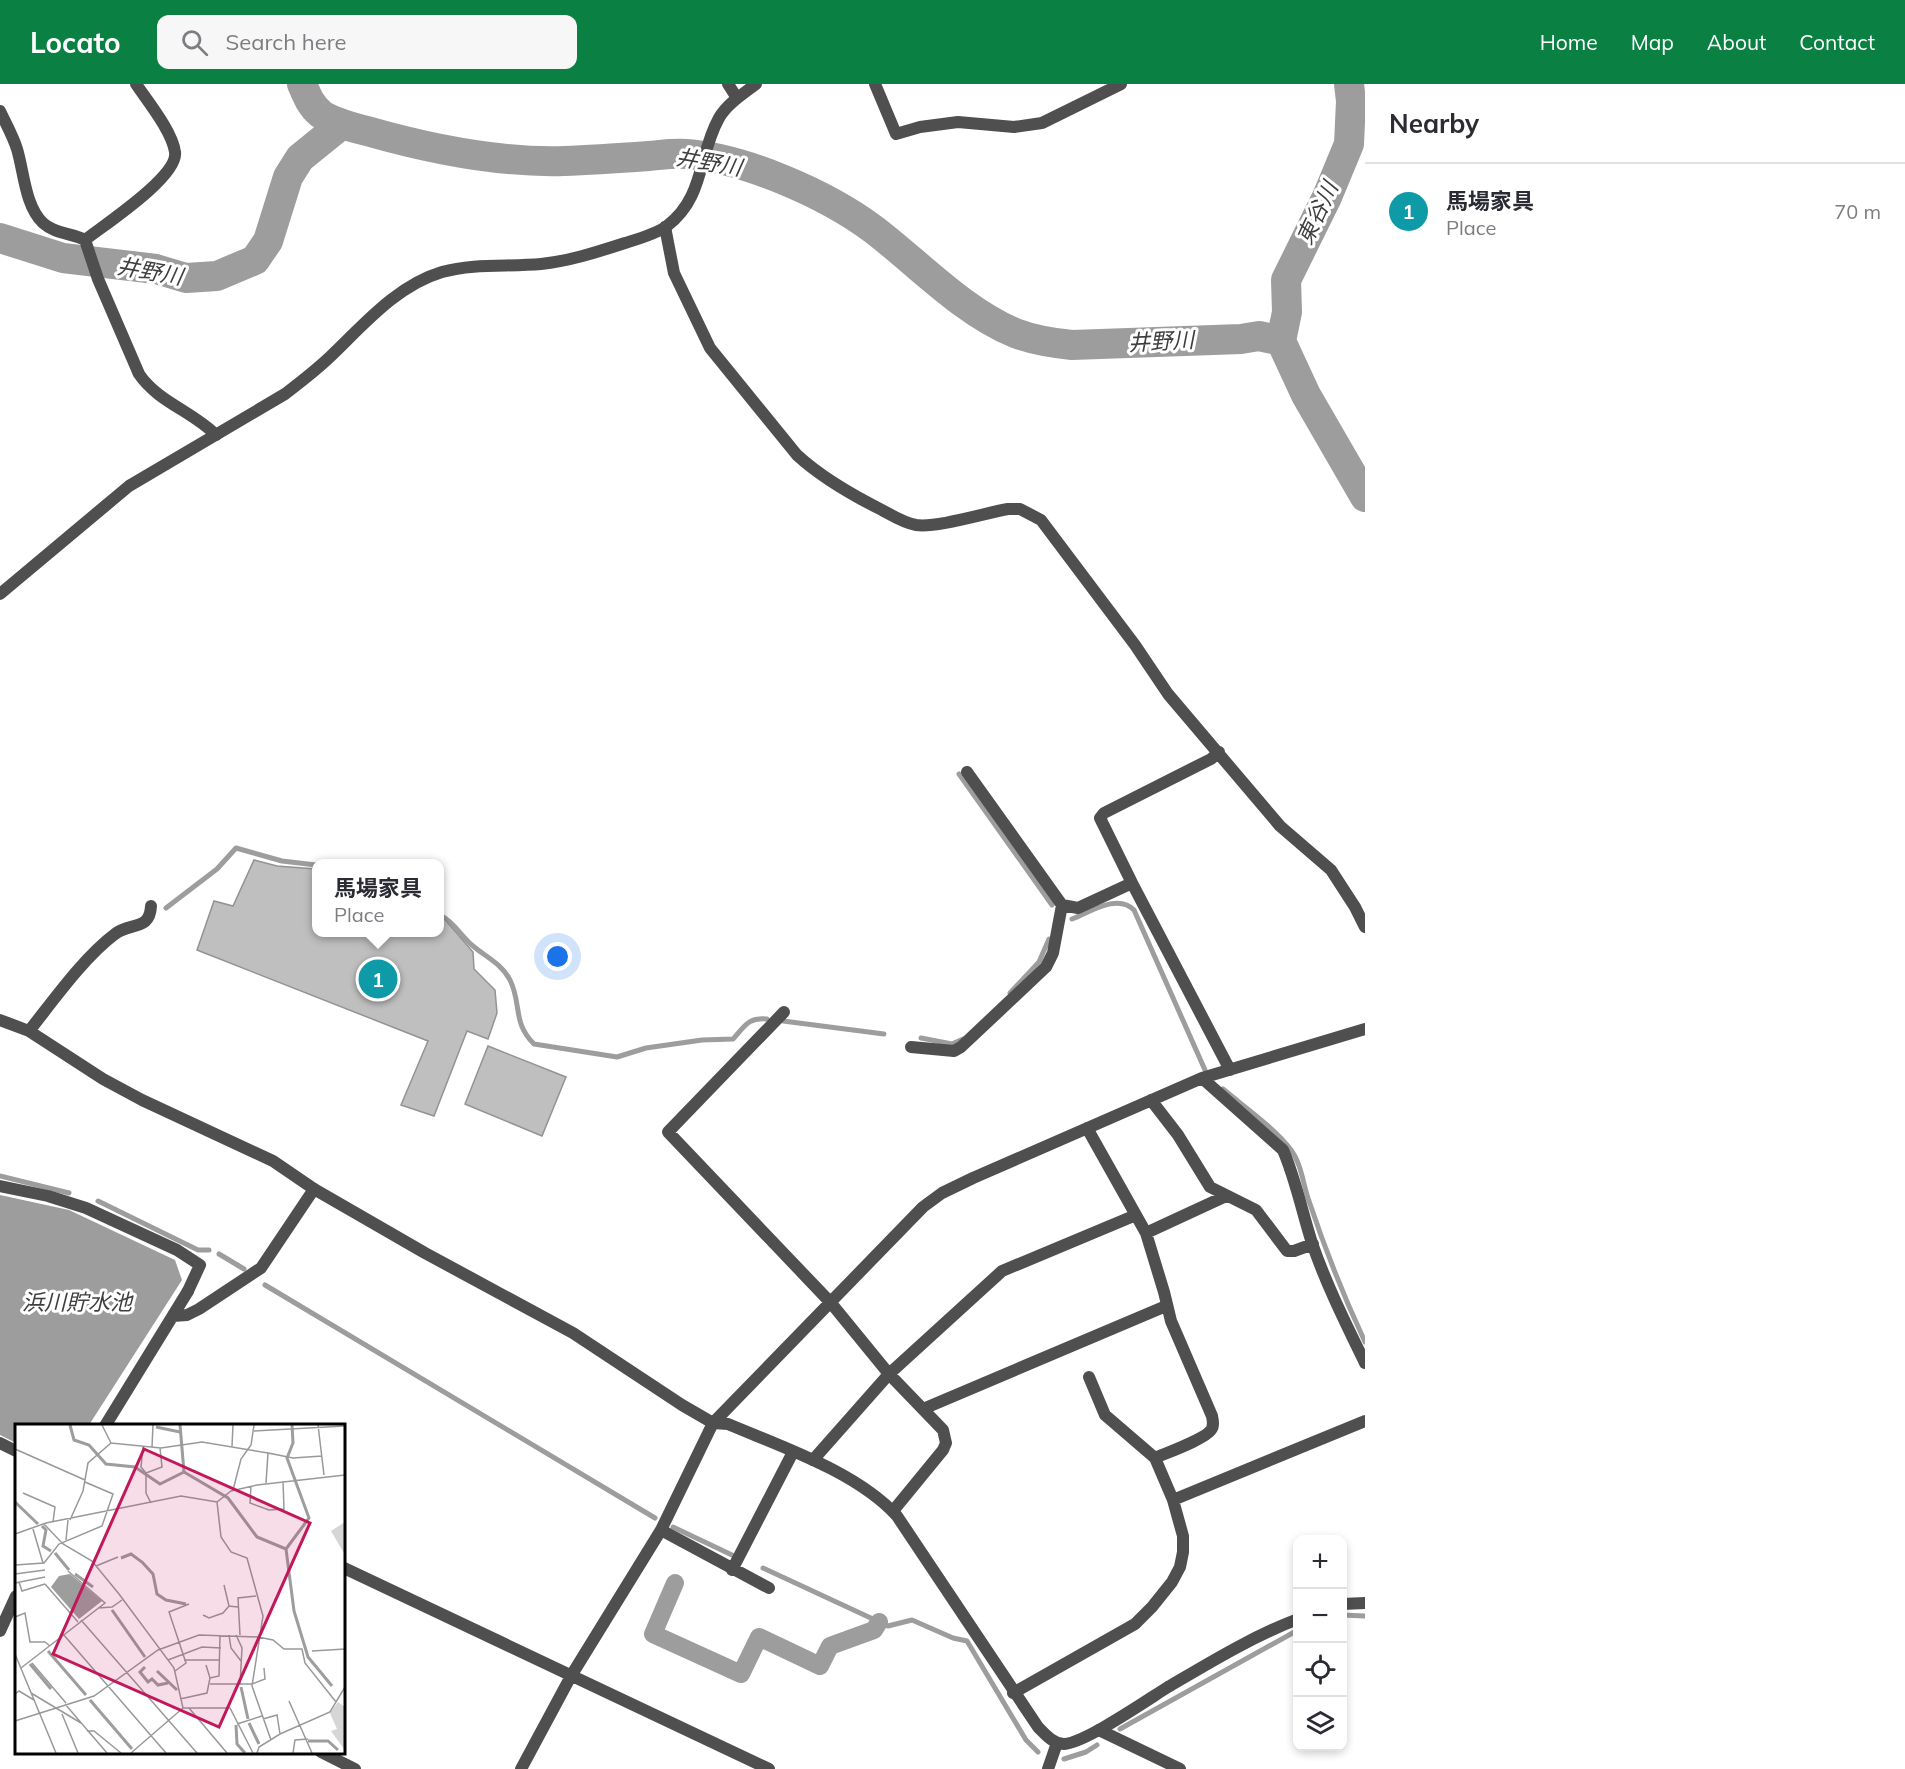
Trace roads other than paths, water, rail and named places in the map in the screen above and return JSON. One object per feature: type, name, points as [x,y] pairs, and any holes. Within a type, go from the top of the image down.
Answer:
[{"type":"street","points":[[86,244],[152,189],[174,161],[175,153],[170,138],[136,84]]},
{"type":"street","points":[[728,84],[737,98]]},
{"type":"street","points":[[0,594],[129,486],[285,394],[308,376],[385,305],[428,278],[455,269],[487,265],[543,263],[580,257],[665,227],[685,206],[700,179],[710,137],[720,116],[737,98],[756,84]]},
{"type":"street","points":[[875,84],[896,134],[958,122],[1014,127],[1042,123],[1121,84]]},
{"type":"street","points":[[0,111],[16,147],[29,198],[36,214],[53,230],[79,237],[86,244],[129,354],[147,385],[160,397],[204,423],[216,435]]},
{"type":"street","points":[[665,227],[674,273],[710,348],[797,455],[810,467],[853,495],[904,522],[915,525],[935,524],[1008,509],[1020,509],[1041,520],[1104,603],[1168,694],[1280,826],[1331,870],[1365,927]]},
{"type":"street","points":[[1218,753],[1211,759],[1104,813],[1100,818],[1131,883],[1230,1070]]},
{"type":"street","points":[[967,772],[1062,905],[1078,908],[1131,883]]},
{"type":"street","points":[[911,1047],[954,1051],[961,1047],[1046,968],[1053,953],[1062,905]]},
{"type":"street","points":[[29,1031],[75,973],[112,935],[121,929],[141,925],[151,914],[151,906]]},
{"type":"street","points":[[784,1012],[668,1132],[831,1303],[889,1374],[943,1430],[946,1443],[943,1450],[893,1511]]},
{"type":"street","points":[[0,1020],[29,1031],[59,1048],[102,1079],[142,1101],[273,1161],[314,1189],[425,1253],[573,1333],[713,1423],[728,1424],[813,1460],[865,1490],[893,1511],[1013,1693],[1038,1727],[1057,1743],[1066,1744],[1099,1730],[1179,1681],[1277,1627],[1293,1621]]},
{"type":"street","points":[[521,1769],[571,1676],[661,1530],[713,1423],[922,1207],[942,1193],[1202,1077],[1365,1029]]},
{"type":"street","points":[[1202,1077],[1283,1150],[1290,1166],[1313,1244],[1344,1320],[1365,1363]]},
{"type":"street","points":[[1151,1100],[1178,1135],[1210,1187],[1256,1210],[1287,1251],[1294,1251],[1313,1244]]},
{"type":"street","points":[[1087,1128],[1146,1233],[1171,1321],[1212,1416],[1211,1431],[1155,1458]]},
{"type":"street","points":[[0,1186],[48,1196],[86,1208],[177,1250],[200,1265],[188,1291],[106,1424]]},
{"type":"street","points":[[173,1316],[187,1315],[199,1309],[256,1274],[314,1189]]},
{"type":"street","points":[[1146,1233],[1226,1196]]},
{"type":"street","points":[[813,1460],[889,1374],[1002,1271],[1136,1215]]},
{"type":"street","points":[[922,1409],[1166,1306]]},
{"type":"street","points":[[1013,1693],[1135,1624],[1172,1582],[1180,1567],[1183,1536],[1173,1500],[1155,1458],[1104,1415],[1089,1377]]},
{"type":"street","points":[[1173,1500],[1365,1421]]},
{"type":"street","points":[[0,1443],[15,1450]]},
{"type":"street","points":[[732,1570],[793,1452]]},
{"type":"street","points":[[661,1530],[769,1588]]},
{"type":"street","points":[[345,1569],[769,1769]]},
{"type":"street","points":[[1347,1604],[1365,1603]]},
{"type":"street","points":[[0,1631],[15,1604]]},
{"type":"street","points":[[1099,1730],[1180,1769]]},
{"type":"street","points":[[1048,1769],[1057,1743]]},
{"type":"street","points":[[325,1754],[356,1769]]},
{"type":"water","name":"浜川貯水池","points":[[0,1195],[69,1210],[175,1260],[182,1280],[90,1424],[15,1424],[15,1442],[0,1435]]},
{"type":"waterway","name":"井野川","points":[[302,84],[315,108],[332,120],[391,138],[464,154],[539,161],[686,154],[733,162],[758,170],[808,191],[854,216],[977,312],[996,324],[1029,338],[1072,345],[1241,339],[1259,336],[1281,341]]},
{"type":"waterway","name":"東谷川","points":[[1281,341],[1287,312],[1286,280],[1327,197],[1349,144],[1351,101],[1349,84]]},
{"type":"waterway","name":"井野川","points":[[0,238],[63,258],[156,269],[186,278],[217,276],[255,260],[268,241],[288,177],[300,158],[342,124]]},
{"type":"waterway","name":"井野川","points":[[1281,341],[1306,395],[1365,497]]},
{"type":"waterway","points":[[959,774],[1052,905]]},
{"type":"waterway","points":[[166,908],[217,869],[236,848],[282,861],[312,865]]},
{"type":"waterway","points":[[1072,919],[1112,904],[1120,903],[1134,910],[1205,1070]]},
{"type":"waterway","points":[[444,918],[507,974],[514,989],[523,1028],[534,1044],[617,1057],[646,1048],[702,1040],[733,1039],[751,1021],[767,1019]]},
{"type":"waterway","points":[[1010,993],[1039,962],[1049,939]]},
{"type":"waterway","points":[[783,1021],[884,1034]]},
{"type":"waterway","points":[[921,1038],[952,1044],[963,1039]]},
{"type":"waterway","points":[[1223,1089],[1277,1134],[1295,1156],[1328,1255],[1365,1342]]},
{"type":"waterway","points":[[0,1176],[69,1193]]},
{"type":"waterway","points":[[98,1201],[198,1250],[209,1250]]},
{"type":"waterway","points":[[219,1254],[244,1269]]},
{"type":"waterway","points":[[265,1285],[655,1518]]},
{"type":"waterway","points":[[673,1527],[732,1555]]},
{"type":"waterway","points":[[763,1568],[888,1626],[912,1620],[953,1638],[967,1641],[1026,1740],[1038,1752]]},
{"type":"waterway","points":[[675,1583],[653,1634],[741,1674],[759,1637],[820,1666],[830,1646],[874,1630],[879,1622]]},
{"type":"waterway","points":[[1347,1615],[1365,1616]]},
{"type":"waterway","points":[[1120,1729],[1293,1633]]},
{"type":"waterway","points":[[1064,1759],[1086,1752],[1097,1745]]},
{"type":"place","name":"馬場家具","points":[[378,979]]}]
